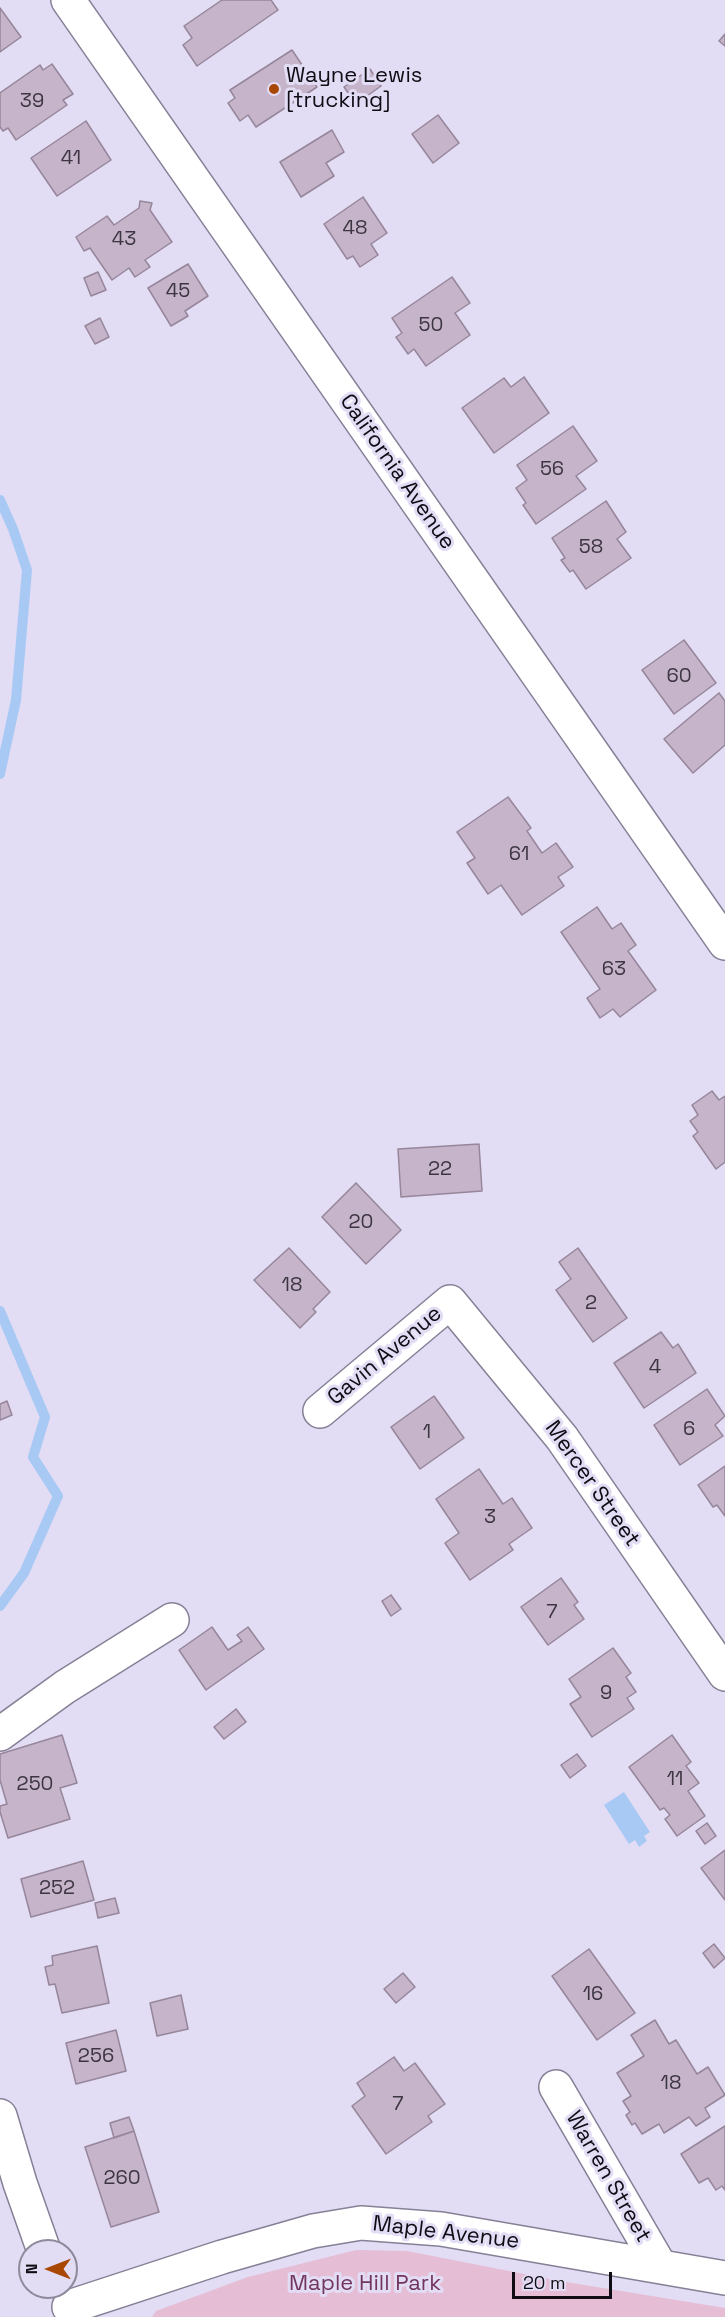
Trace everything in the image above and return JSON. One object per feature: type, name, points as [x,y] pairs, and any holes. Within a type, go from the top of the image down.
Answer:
[{"type":"street","name":"California Avenue","points":[[68,0],[725,944]]},
{"type":"street","name":"Gavin Avenue","points":[[320,1411],[450,1302]]},
{"type":"street","name":"Mercer Street","points":[[450,1302],[562,1438],[725,1674]]},
{"type":"street","points":[[0,1734],[66,1687],[172,1620]]},
{"type":"street","name":"Warren Street","points":[[556,2087],[660,2266]]},
{"type":"street","points":[[0,2116],[40,2239]]},
{"type":"street","name":"Maple Avenue","points":[[68,2304],[313,2231],[361,2223],[441,2229],[725,2278]]},
{"type":"green space","name":"Maple Hill Park","points":[[356,2250],[407,2251],[560,2281],[725,2308],[725,2317],[152,2317],[156,2311],[248,2277]]},
{"type":"water","points":[[624,1792],[650,1832],[644,1836],[647,1841],[639,1847],[635,1840],[629,1844],[604,1805]]},
{"type":"building","points":[[222,0],[271,0],[278,10],[197,66],[183,45],[192,38],[184,26]]},
{"type":"building","points":[[0,8],[21,37],[0,52]]},
{"type":"building","points":[[725,34],[725,46],[719,41]]},
{"type":"building","name":"Wayne Lewis [trucking]","points":[[292,50],[317,87],[256,127],[248,115],[240,121],[228,103],[235,98],[230,90]]},
{"type":"building","points":[[52,64],[73,94],[63,100],[67,105],[16,140],[8,128],[3,131],[0,127],[0,93],[40,65],[43,70]]},
{"type":"building","points":[[370,69],[381,86],[356,104],[344,87]]},
{"type":"building","points":[[438,115],[459,143],[433,163],[412,134]]},
{"type":"building","points":[[86,121],[111,160],[57,196],[31,158]]},
{"type":"building","points":[[332,130],[344,152],[326,163],[334,176],[301,197],[280,162]]},
{"type":"building","points":[[363,197],[387,233],[371,244],[378,255],[360,267],[353,256],[347,259],[324,224]]},
{"type":"building","points":[[140,201],[152,203],[150,210],[172,242],[145,260],[150,267],[135,277],[129,268],[112,280],[90,248],[84,251],[76,237],[107,216],[114,225],[139,208]]},
{"type":"building","points":[[188,264],[208,296],[185,311],[188,316],[171,326],[148,288]]},
{"type":"building","points":[[98,272],[106,290],[91,296],[84,278]]},
{"type":"building","points":[[452,277],[470,303],[455,313],[470,335],[426,366],[414,349],[408,354],[396,337],[402,333],[392,318]]},
{"type":"building","points":[[100,318],[109,337],[95,344],[85,326]]},
{"type":"building","points":[[524,377],[549,413],[494,453],[462,408],[504,378],[511,387]]},
{"type":"building","points":[[573,426],[597,461],[576,476],[586,489],[536,524],[523,505],[526,503],[516,488],[527,480],[517,465]]},
{"type":"building","points":[[606,501],[626,532],[617,539],[631,558],[586,589],[573,570],[570,572],[561,560],[565,558],[552,538]]},
{"type":"building","points":[[684,640],[716,683],[674,714],[642,670]]},
{"type":"building","points":[[719,693],[725,701],[725,745],[693,773],[664,739]]},
{"type":"building","points":[[508,797],[531,828],[527,831],[542,853],[556,843],[573,867],[558,877],[564,886],[522,915],[501,885],[488,894],[467,863],[475,858],[457,832]]},
{"type":"building","points":[[597,907],[612,929],[621,923],[636,945],[628,951],[656,990],[620,1017],[613,1009],[600,1018],[587,998],[600,989],[561,932]]},
{"type":"building","points":[[712,1091],[719,1100],[725,1096],[725,1162],[716,1169],[693,1136],[698,1132],[690,1121],[698,1115],[692,1105]]},
{"type":"building","points":[[479,1144],[482,1191],[401,1197],[398,1149]]},
{"type":"building","points":[[356,1183],[401,1230],[366,1264],[322,1217]]},
{"type":"building","points":[[289,1248],[330,1292],[313,1309],[316,1312],[300,1328],[254,1280]]},
{"type":"building","points":[[578,1248],[627,1318],[593,1342],[556,1290],[571,1279],[559,1262]]},
{"type":"building","points":[[661,1332],[673,1348],[678,1344],[696,1373],[644,1408],[614,1363]]},
{"type":"building","points":[[707,1389],[725,1416],[715,1425],[723,1436],[680,1465],[654,1425]]},
{"type":"building","points":[[434,1396],[464,1438],[420,1469],[391,1427]]},
{"type":"building","points":[[7,1401],[12,1415],[0,1420],[0,1404]]},
{"type":"building","points":[[725,1466],[725,1516],[717,1505],[713,1507],[698,1485]]},
{"type":"building","points":[[479,1469],[503,1504],[512,1498],[532,1528],[509,1544],[513,1550],[470,1580],[445,1543],[459,1533],[436,1499]]},
{"type":"building","points":[[561,1578],[578,1602],[574,1605],[584,1619],[548,1645],[521,1607]]},
{"type":"building","points":[[391,1595],[401,1609],[391,1616],[382,1601]]},
{"type":"building","points":[[212,1627],[228,1650],[242,1641],[237,1635],[248,1627],[264,1649],[206,1690],[179,1650]]},
{"type":"building","points":[[613,1648],[631,1673],[626,1677],[636,1692],[627,1698],[634,1709],[592,1737],[570,1704],[581,1697],[569,1679]]},
{"type":"building","points":[[236,1709],[246,1722],[224,1739],[214,1727]]},
{"type":"building","points":[[62,1735],[77,1783],[60,1788],[70,1819],[8,1838],[0,1812],[0,1806],[7,1804],[0,1780],[0,1754]]},
{"type":"building","points":[[672,1735],[691,1762],[686,1766],[699,1783],[688,1791],[705,1816],[677,1836],[665,1819],[670,1815],[664,1808],[660,1810],[629,1767]]},
{"type":"building","points":[[577,1754],[586,1766],[570,1778],[561,1765]]},
{"type":"building","points":[[707,1823],[716,1836],[705,1844],[696,1831]]},
{"type":"building","points":[[725,1850],[725,1900],[701,1868]]},
{"type":"building","points":[[83,1861],[94,1900],[31,1917],[21,1879]]},
{"type":"building","points":[[115,1898],[119,1913],[98,1918],[95,1903]]},
{"type":"building","points":[[714,1944],[725,1958],[714,1968],[703,1953]]},
{"type":"building","points":[[97,1946],[109,2003],[62,2013],[55,1984],[49,1985],[45,1967],[53,1965],[52,1956]]},
{"type":"building","points":[[589,1949],[635,2013],[597,2040],[552,1976]]},
{"type":"building","points":[[403,1973],[415,1987],[396,2003],[384,1989]]},
{"type":"building","points":[[181,1995],[188,2029],[157,2036],[150,2003]]},
{"type":"building","points":[[655,2020],[669,2044],[676,2040],[697,2074],[708,2067],[725,2095],[705,2108],[710,2117],[696,2126],[689,2117],[664,2133],[659,2124],[642,2134],[635,2123],[632,2125],[626,2115],[630,2112],[623,2101],[631,2096],[617,2073],[644,2056],[631,2035]]},
{"type":"building","points":[[116,2030],[126,2071],[76,2084],[66,2043]]},
{"type":"building","points":[[394,2057],[404,2071],[415,2063],[445,2104],[428,2116],[432,2122],[386,2154],[352,2106],[365,2096],[357,2083]]},
{"type":"building","points":[[129,2117],[134,2131],[114,2138],[110,2123]]},
{"type":"building","points":[[725,2126],[725,2190],[722,2186],[716,2190],[708,2178],[699,2183],[681,2154]]},
{"type":"building","points":[[134,2131],[159,2212],[111,2227],[85,2147]]},
{"type":"waterway","points":[[0,500],[27,570],[16,700],[0,774]]},
{"type":"waterway","points":[[0,1311],[45,1417],[33,1457],[58,1496],[24,1573],[0,1606]]},
{"type":"place","name":"Wayne Lewis [trucking]","points":[[274,89]]}]
